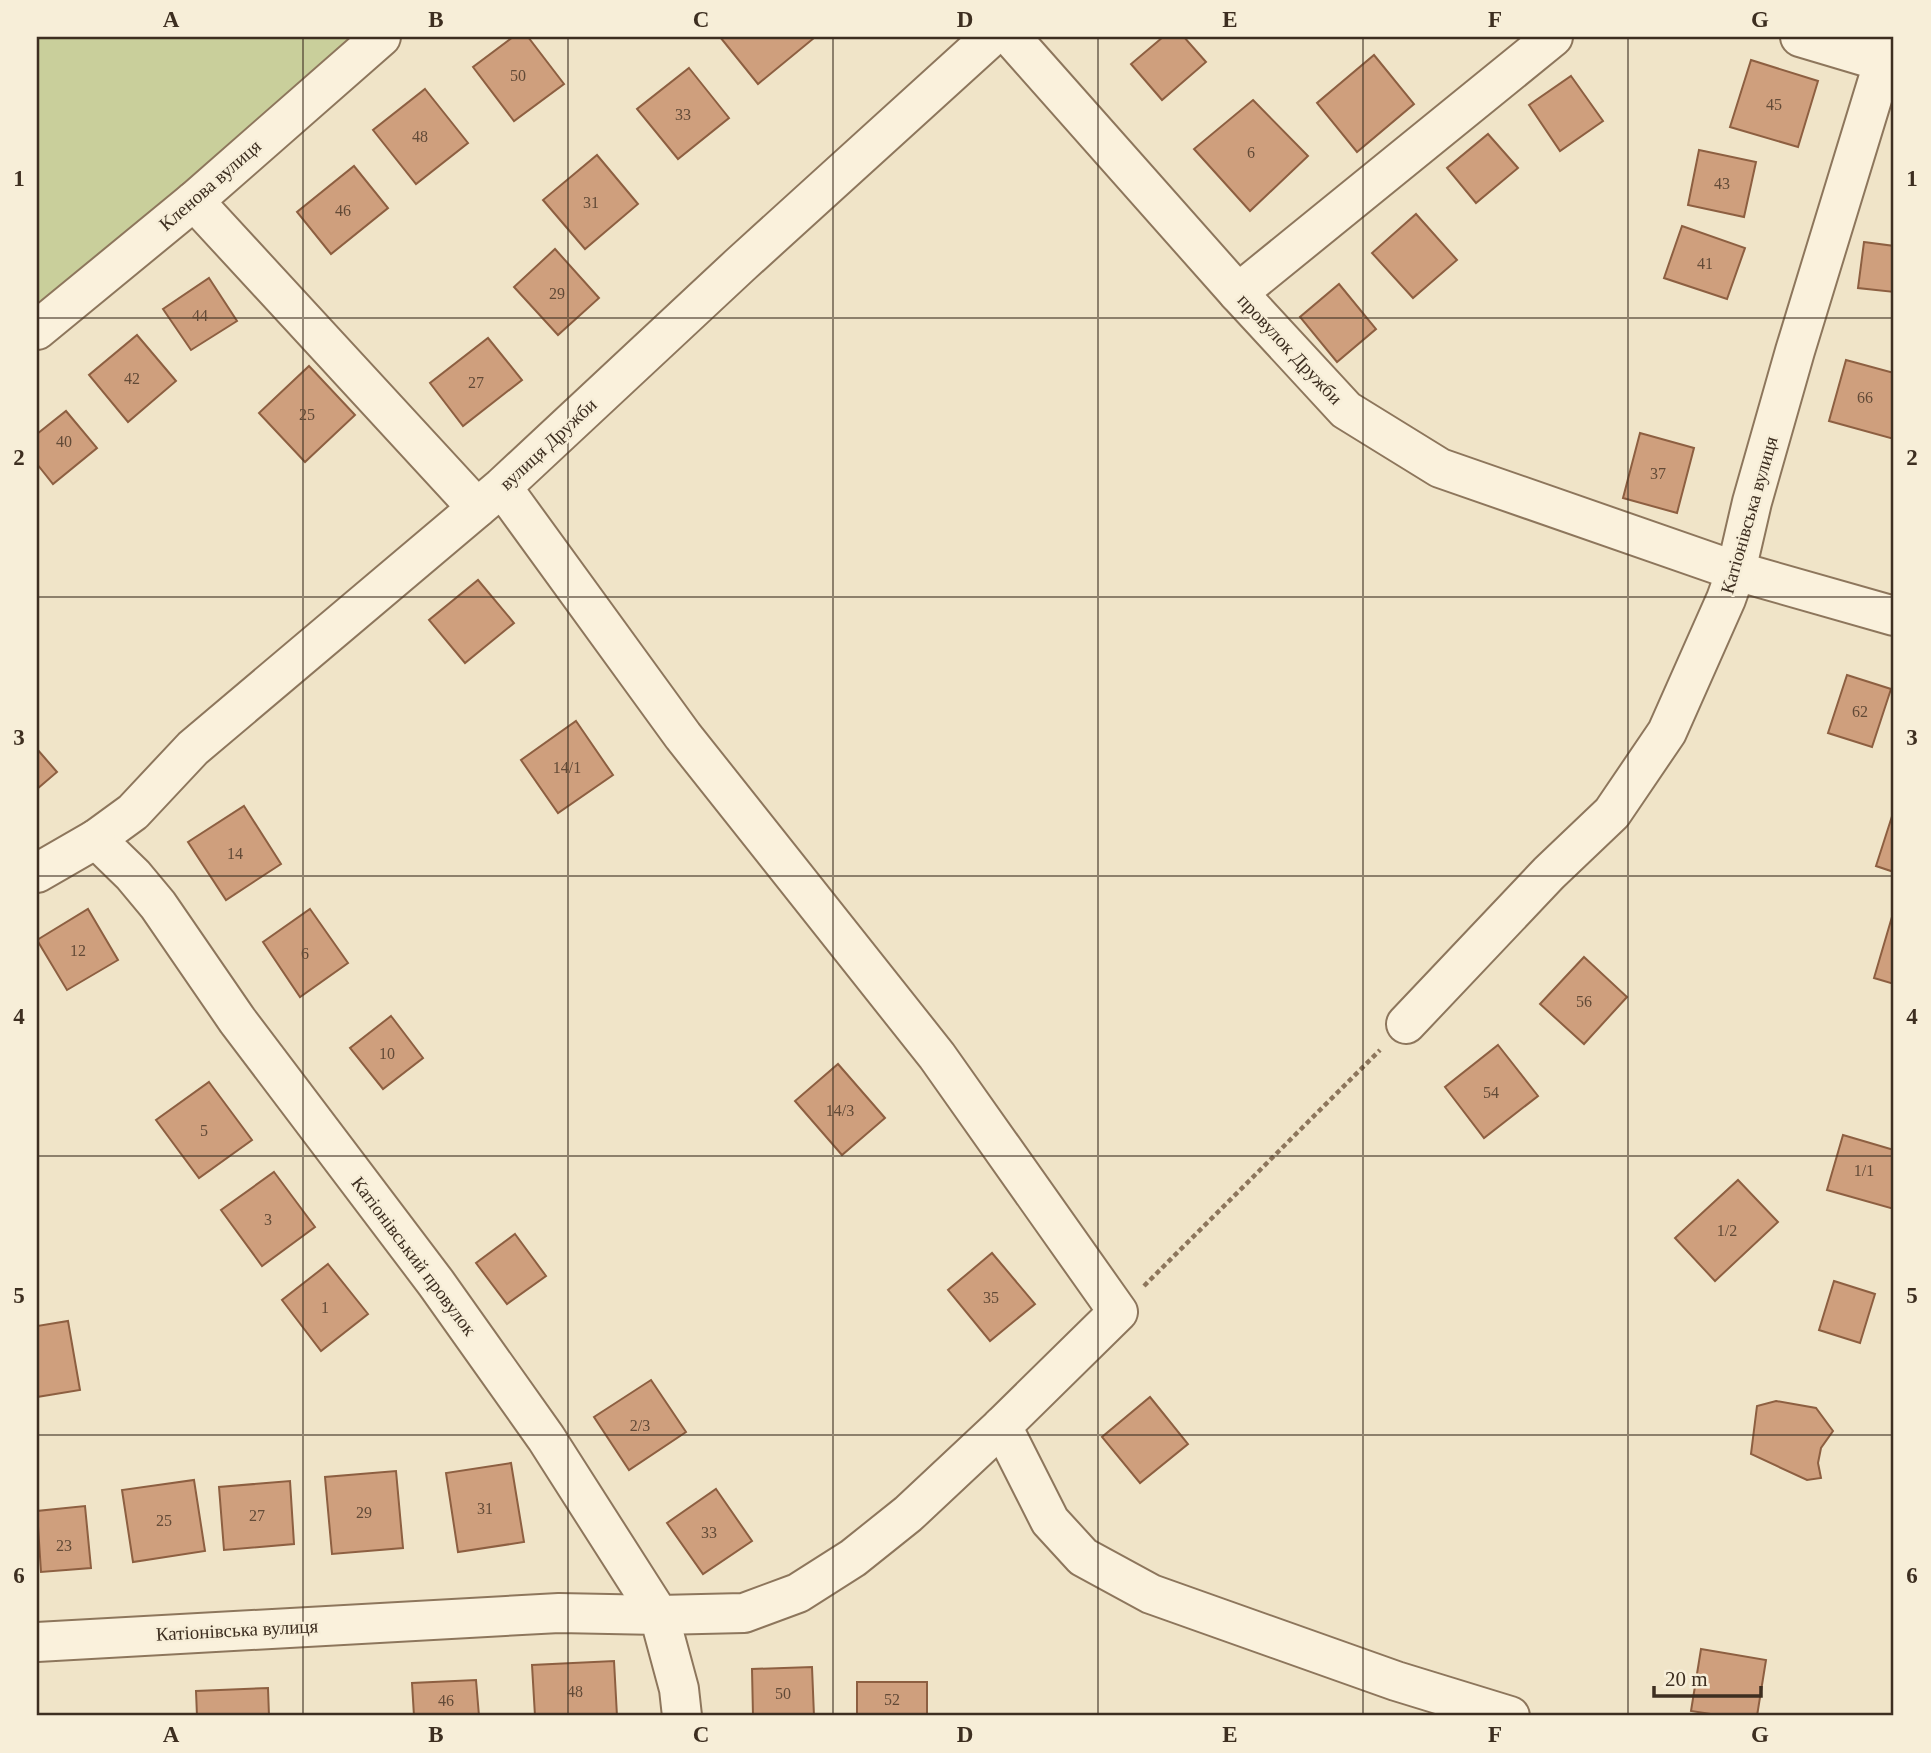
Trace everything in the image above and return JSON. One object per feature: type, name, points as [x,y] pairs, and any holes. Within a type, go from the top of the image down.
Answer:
[{"type":"street","name":"Кленова вулиця","points":[[37,330],[194,201],[381,37]]},
{"type":"street","name":"вулиця Дружби","points":[[37,873],[96,839],[133,812],[193,748],[490,498],[740,265],[991,37]]},
{"type":"street","name":"провулок Дружби","points":[[1011,37],[1238,293],[1346,410],[1440,468],[1737,571],[1894,616]]},
{"type":"street","points":[[1238,293],[1553,37]]},
{"type":"street","points":[[1800,37],[1888,50]]},
{"type":"street","name":"Катіонівська вулиця","points":[[1406,1024],[1549,873],[1612,813],[1667,732],[1737,571],[1752,502],[1795,351],[1888,50]]},
{"type":"street","points":[[194,201],[490,498],[937,1056],[1118,1312]]},
{"type":"street","name":"Катіонівський провулок","points":[[96,839],[159,905],[237,1020],[436,1283],[538,1427],[659,1615],[679,1689],[682,1716]]},
{"type":"street","name":"Катіонівська вулиця","points":[[37,1642],[559,1613],[744,1614],[798,1594],[853,1558],[908,1514],[1003,1426],[1118,1312]]},
{"type":"street","points":[[1003,1426],[1051,1521],[1083,1557],[1150,1594],[1396,1681],[1510,1716]]},
{"type":"path","points":[[1118,1312],[1406,1024]]},
{"type":"green space","points":[[37,37],[381,37],[37,330]]},
{"type":"building","points":[[513,37],[528,37],[564,84],[514,121],[473,67]]},
{"type":"building","points":[[720,37],[813,37],[814,38],[758,84]]},
{"type":"building","points":[[1163,37],[1184,37],[1206,62],[1162,100],[1131,64]]},
{"type":"building","points":[[1374,55],[1414,104],[1357,152],[1317,103]]},
{"type":"building","points":[[1751,60],[1818,81],[1798,147],[1730,127]]},
{"type":"building","points":[[689,68],[729,118],[678,159],[637,109]]},
{"type":"building","points":[[1571,76],[1603,121],[1560,151],[1529,105]]},
{"type":"building","points":[[425,89],[468,143],[416,184],[373,130]]},
{"type":"building","points":[[1253,100],[1308,156],[1250,211],[1194,149]]},
{"type":"building","points":[[1488,134],[1518,168],[1476,203],[1447,168]]},
{"type":"building","points":[[1699,150],[1756,162],[1744,217],[1688,205]]},
{"type":"building","points":[[597,155],[638,204],[585,249],[543,200]]},
{"type":"building","points":[[354,166],[388,208],[331,254],[297,212]]},
{"type":"building","points":[[1416,214],[1457,260],[1413,298],[1372,253]]},
{"type":"building","points":[[1682,226],[1745,248],[1727,299],[1664,278]]},
{"type":"building","points":[[1864,242],[1894,246],[1894,292],[1858,288]]},
{"type":"building","points":[[555,249],[599,298],[558,335],[514,287]]},
{"type":"building","points":[[209,278],[237,321],[191,350],[163,309]]},
{"type":"building","points":[[1339,284],[1376,329],[1337,362],[1300,317]]},
{"type":"building","points":[[137,335],[176,381],[128,422],[89,375]]},
{"type":"building","points":[[488,338],[522,380],[463,426],[430,383]]},
{"type":"building","points":[[1846,360],[1894,373],[1894,439],[1829,421]]},
{"type":"building","points":[[309,366],[355,415],[305,462],[259,413]]},
{"type":"building","points":[[66,411],[97,448],[53,484],[37,464],[37,434]]},
{"type":"building","points":[[1640,433],[1694,448],[1677,513],[1623,498]]},
{"type":"building","points":[[478,580],[514,623],[465,663],[429,620]]},
{"type":"building","points":[[1847,675],[1891,689],[1872,747],[1828,733]]},
{"type":"building","points":[[576,721],[613,775],[558,813],[521,760]]},
{"type":"building","points":[[37,749],[57,772],[37,789]]},
{"type":"building","points":[[244,806],[281,864],[226,900],[188,842]]},
{"type":"building","points":[[1894,810],[1894,872],[1876,866]]},
{"type":"building","points":[[88,909],[118,960],[67,990],[37,940]]},
{"type":"building","points":[[310,909],[348,963],[300,997],[263,942]]},
{"type":"building","points":[[1894,910],[1894,984],[1874,978]]},
{"type":"building","points":[[1584,957],[1627,997],[1584,1044],[1540,1004]]},
{"type":"building","points":[[391,1016],[423,1058],[383,1089],[350,1048]]},
{"type":"building","points":[[1498,1045],[1538,1096],[1484,1138],[1445,1087]]},
{"type":"building","points":[[838,1064],[885,1118],[842,1155],[795,1101]]},
{"type":"building","points":[[209,1082],[252,1140],[199,1178],[156,1120]]},
{"type":"building","points":[[1843,1135],[1894,1150],[1894,1209],[1827,1190]]},
{"type":"building","points":[[274,1172],[315,1227],[262,1266],[221,1210]]},
{"type":"building","points":[[1738,1180],[1778,1222],[1715,1281],[1675,1238]]},
{"type":"building","points":[[515,1234],[546,1276],[507,1304],[476,1263]]},
{"type":"building","points":[[992,1253],[1035,1304],[990,1341],[948,1290]]},
{"type":"building","points":[[328,1264],[368,1314],[321,1351],[282,1300]]},
{"type":"building","points":[[1834,1281],[1875,1294],[1860,1343],[1819,1330]]},
{"type":"building","points":[[68,1321],[80,1390],[37,1397],[37,1326]]},
{"type":"building","points":[[651,1380],[686,1432],[629,1470],[594,1417]]},
{"type":"building","points":[[1150,1397],[1188,1444],[1140,1483],[1102,1437]]},
{"type":"building","points":[[1776,1401],[1816,1408],[1833,1431],[1821,1448],[1818,1463],[1821,1478],[1807,1480],[1751,1454],[1757,1406]]},
{"type":"building","points":[[511,1463],[524,1542],[458,1552],[446,1473]]},
{"type":"building","points":[[396,1471],[403,1548],[332,1554],[325,1477]]},
{"type":"building","points":[[194,1480],[205,1551],[133,1562],[122,1490]]},
{"type":"building","points":[[290,1481],[294,1544],[224,1550],[219,1487]]},
{"type":"building","points":[[716,1489],[752,1541],[703,1574],[667,1523]]},
{"type":"building","points":[[85,1506],[91,1568],[41,1572],[37,1511]]},
{"type":"building","points":[[1701,1649],[1766,1660],[1757,1716],[1724,1716],[1691,1711]]},
{"type":"building","points":[[614,1661],[617,1716],[535,1716],[532,1665]]},
{"type":"building","points":[[812,1667],[814,1716],[753,1716],[752,1669]]},
{"type":"building","points":[[476,1680],[479,1716],[414,1716],[412,1683]]},
{"type":"building","points":[[857,1682],[927,1682],[927,1716],[857,1716]]},
{"type":"building","points":[[268,1688],[269,1716],[197,1716],[196,1691]]}]
